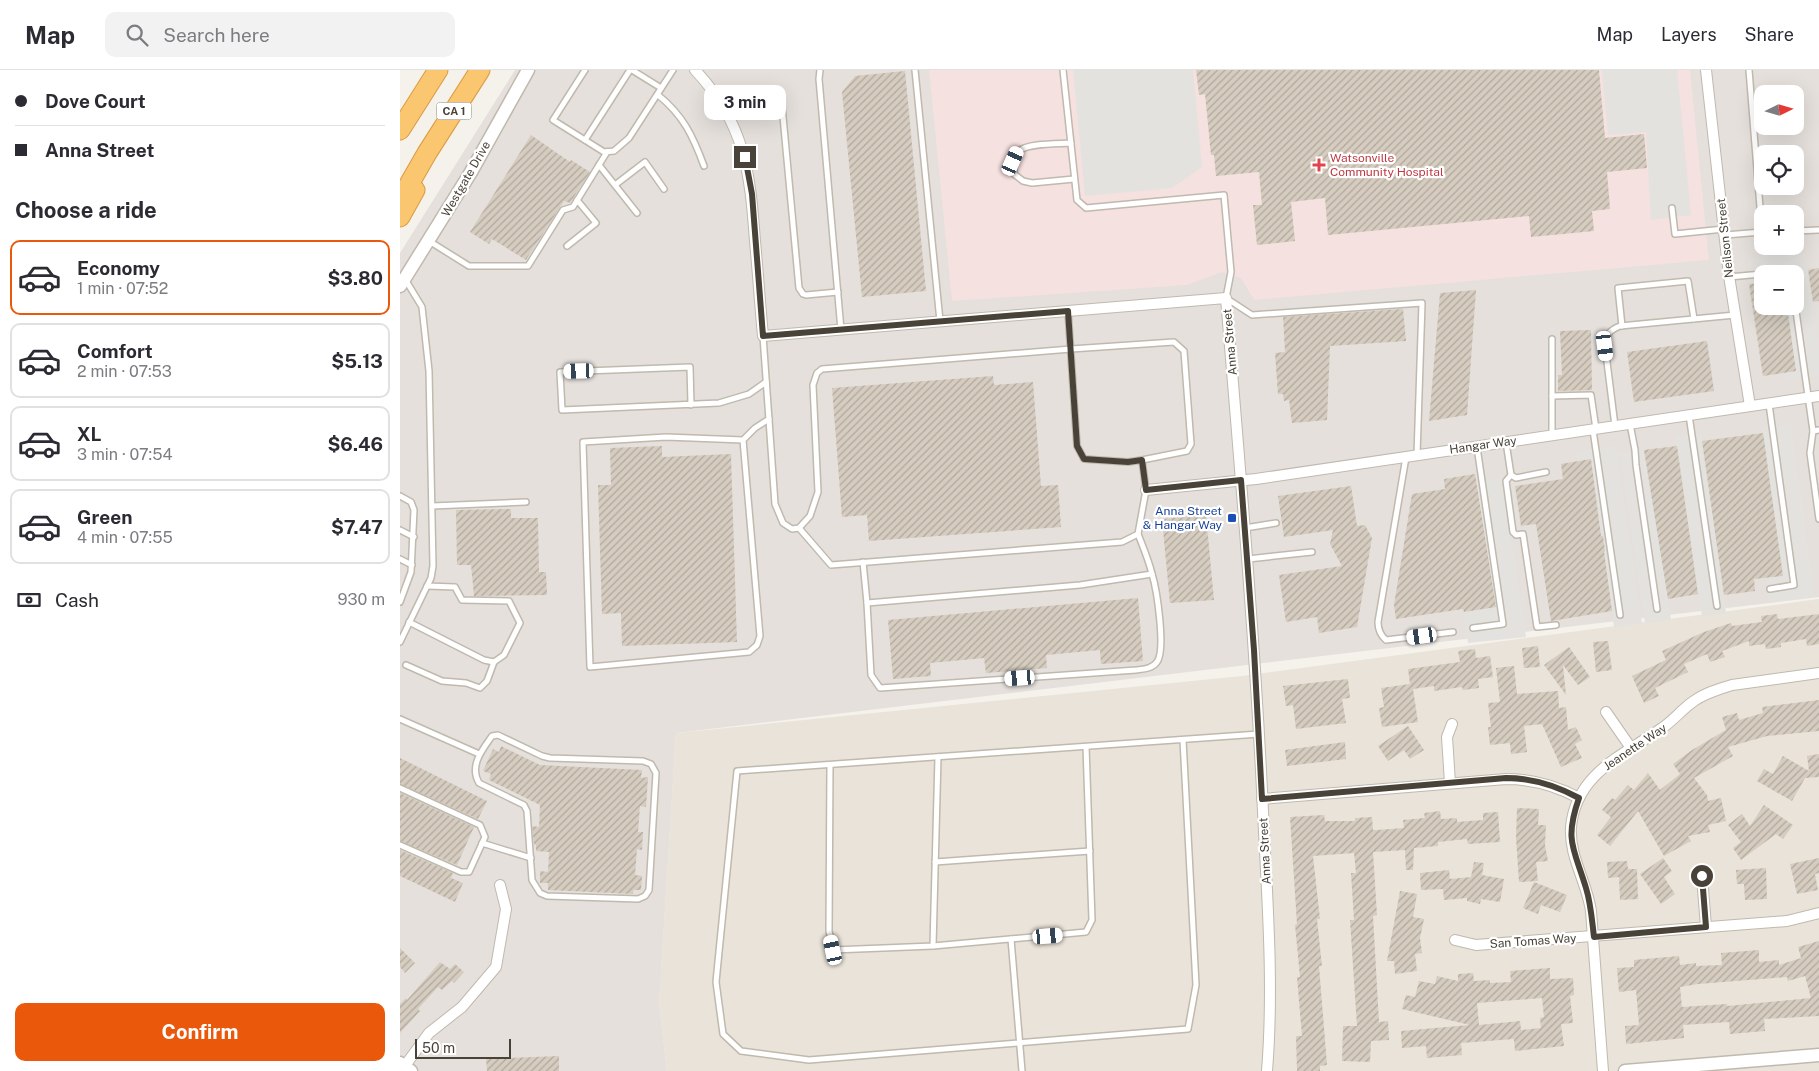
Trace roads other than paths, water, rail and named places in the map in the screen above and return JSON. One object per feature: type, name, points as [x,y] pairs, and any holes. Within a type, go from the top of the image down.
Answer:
[{"type":"highway","name":"CA 1","points":[[400,130],[438,70]]},
{"type":"highway","name":"CA 1","points":[[400,200],[427,153],[480,70]]},
{"type":"highway","points":[[400,217],[418,183],[427,153]]},
{"type":"street","name":"Westgate Drive","points":[[402,282],[471,172],[528,70]]},
{"type":"street","points":[[694,70],[710,87],[727,113],[747,165],[752,194],[763,336]]},
{"type":"street","name":"Neilson Street","points":[[1706,70],[1729,277],[1750,406]]},
{"type":"street","name":"Anna Street","points":[[763,336],[1226,298],[1248,559],[1259,734],[1270,959],[1267,1071]]},
{"type":"street","name":"Hangar Way","points":[[1146,490],[1241,480],[1814,397]]},
{"type":"street","name":"Jeanette Way","points":[[1604,1071],[1590,900],[1573,851],[1571,838],[1579,798],[1595,774],[1668,724],[1695,700],[1720,688],[1732,685],[1819,673]]},
{"type":"street","points":[[1606,712],[1631,748]]},
{"type":"street","points":[[1450,783],[1447,737],[1452,724]]},
{"type":"street","points":[[1262,799],[1506,778],[1530,780],[1551,785],[1579,798]]},
{"type":"street","points":[[1702,876],[1706,927]]},
{"type":"street","points":[[404,1068],[429,1033],[462,1007],[496,967],[506,909],[500,885]]},
{"type":"street","name":"San Tomas Way","points":[[1455,940],[1476,945],[1594,937],[1787,921],[1819,912]]},
{"type":"street","points":[[1625,1071],[1683,1069],[1819,1055]]},
{"type":"lane","points":[[585,70],[553,120],[604,152],[614,151],[629,138],[673,70]]},
{"type":"lane","points":[[585,140],[631,70],[662,88]]},
{"type":"lane","points":[[820,70],[819,78],[841,330]]},
{"type":"lane","points":[[915,70],[940,322]]},
{"type":"lane","points":[[1064,70],[1077,200],[1086,208],[1224,195],[1231,272],[1226,298],[1252,315],[1422,303],[1412,456],[1378,622],[1378,630],[1386,640],[1453,632]]},
{"type":"lane","points":[[1749,70],[1760,205]]},
{"type":"lane","points":[[658,94],[681,118],[693,139],[704,166]]},
{"type":"lane","points":[[782,106],[800,288],[803,294],[806,295],[838,292]]},
{"type":"lane","points":[[1071,143],[1027,147],[1018,151],[1013,161],[1014,174],[1022,181],[1032,183],[1074,179]]},
{"type":"lane","points":[[429,241],[469,266],[528,266],[563,210],[573,207],[578,200],[607,152]]},
{"type":"lane","points":[[615,185],[645,162],[664,189]]},
{"type":"lane","points":[[600,165],[637,213]]},
{"type":"lane","points":[[567,246],[596,223],[578,200]]},
{"type":"lane","points":[[1672,208],[1675,234],[1754,232]]},
{"type":"lane","points":[[1804,231],[1819,230]]},
{"type":"lane","points":[[1729,277],[1754,275]]},
{"type":"lane","points":[[1622,326],[1618,288],[1688,281],[1694,319]]},
{"type":"lane","points":[[400,642],[427,586],[433,566],[429,371],[426,338],[422,307],[402,282]]},
{"type":"lane","points":[[800,528],[810,516],[818,492],[813,385],[818,373],[822,369],[1071,349],[1174,342],[1184,351],[1191,444],[1187,451],[1128,462],[1084,459],[1077,446],[1071,349],[1068,311]]},
{"type":"lane","points":[[1615,426],[1605,340],[1612,329],[1622,326],[1735,315]]},
{"type":"lane","points":[[1797,315],[1814,397],[1816,430],[1810,453],[1819,519]]},
{"type":"lane","points":[[763,336],[776,504],[783,523],[792,528],[800,528]]},
{"type":"lane","points":[[1552,339],[1552,435]]},
{"type":"lane","points":[[691,405],[690,367],[560,372],[562,410],[719,404],[749,394],[766,382]]},
{"type":"lane","points":[[1552,396],[1591,395],[1620,615]]},
{"type":"lane","points":[[1769,403],[1794,585],[1770,589]]},
{"type":"lane","points":[[1689,415],[1717,606]]},
{"type":"lane","points":[[743,440],[760,636],[757,645],[748,652],[590,667],[583,442],[666,436],[743,440],[755,428],[769,419]]},
{"type":"lane","points":[[1630,424],[1657,609]]},
{"type":"lane","points":[[1506,442],[1511,475],[1506,481],[1513,532],[1516,535],[1523,534],[1537,627],[1556,625]]},
{"type":"lane","points":[[1473,628],[1503,624],[1477,446]]},
{"type":"lane","points":[[863,562],[871,675],[880,688],[1150,668],[1158,662],[1161,649],[1158,605],[1152,574],[1138,534],[1146,490],[1142,460]]},
{"type":"lane","points":[[1511,475],[1516,478],[1546,472]]},
{"type":"lane","points":[[400,496],[411,502],[414,510],[411,572],[402,589],[400,602]]},
{"type":"lane","points":[[432,506],[526,502]]},
{"type":"lane","points":[[1245,528],[1276,523]]},
{"type":"lane","points":[[800,528],[831,565],[1122,542],[1138,534]]},
{"type":"lane","points":[[400,530],[414,537]]},
{"type":"lane","points":[[1248,559],[1312,552]]},
{"type":"lane","points":[[400,559],[412,565]]},
{"type":"lane","points":[[867,603],[1080,585],[1152,574]]},
{"type":"lane","points":[[406,665],[442,681],[466,683],[480,688],[487,681],[494,662],[504,655],[520,623],[509,601],[462,600],[455,587],[427,586]]},
{"type":"lane","points":[[409,622],[484,660],[494,662]]},
{"type":"lane","points":[[400,719],[479,754]]},
{"type":"lane","points":[[1183,740],[1196,985],[1188,1028],[809,1060],[741,1052],[723,1034],[716,982],[737,771],[1259,734]]},
{"type":"lane","points":[[498,735],[550,758],[643,761],[651,764],[656,773],[649,890],[646,896],[638,899],[547,896],[540,893],[532,880],[527,812],[524,805],[479,783],[476,777],[476,768],[479,754],[492,736],[498,735]]},
{"type":"lane","points":[[830,765],[829,931],[833,950],[933,946],[1086,932],[1092,920],[1086,747]]},
{"type":"lane","points":[[933,946],[938,757]]},
{"type":"lane","points":[[400,788],[480,825],[485,837],[469,872],[462,872],[400,845]]},
{"type":"lane","points":[[482,843],[530,858]]},
{"type":"lane","points":[[935,862],[1090,852]]},
{"type":"lane","points":[[1011,939],[1022,1071]]},
{"type":"place","name":"Watsonville Community Hospital","points":[[1319,165]]},
{"type":"place","name":"Anna Street & Hangar Way","points":[[1232,518]]}]
